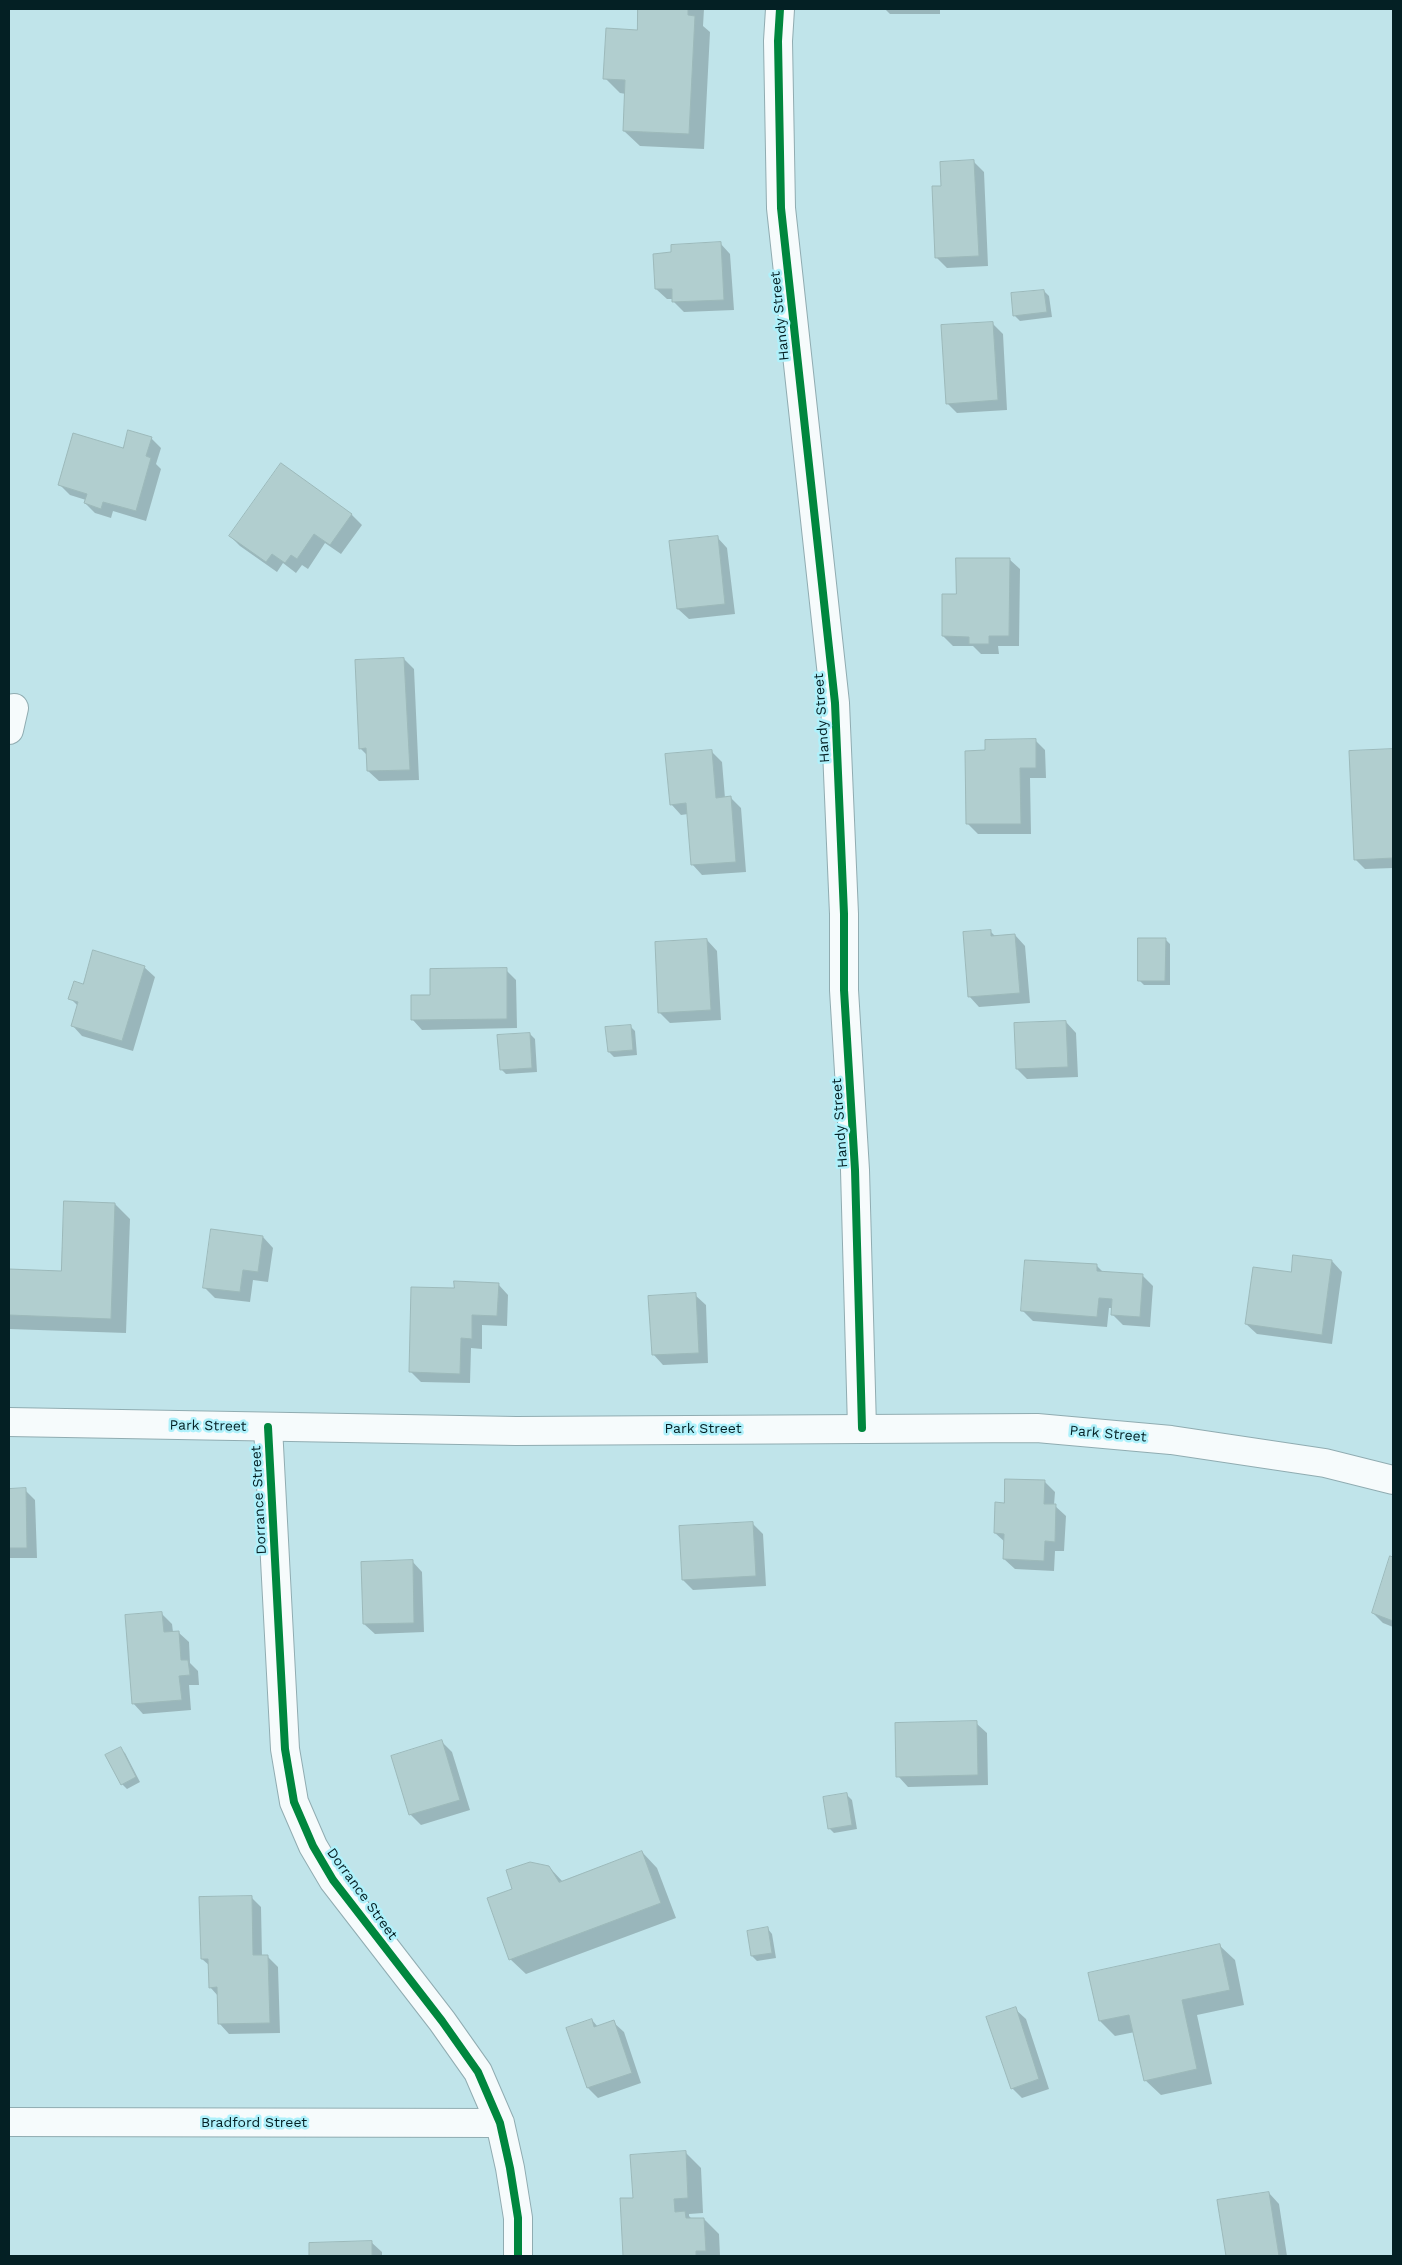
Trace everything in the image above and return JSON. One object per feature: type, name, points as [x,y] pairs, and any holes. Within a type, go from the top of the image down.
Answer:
[{"type":"street","name":"Handy Street","points":[[780,9],[778,41],[781,208],[835,703],[844,914],[844,990],[856,1180],[862,1428]]},
{"type":"street","name":"Park Street","points":[[9,1422],[516,1431],[1037,1428],[1171,1440],[1325,1463],[1393,1480]]},
{"type":"street","name":"Dorrance Street","points":[[268,1427],[285,1748],[294,1802],[313,1846],[333,1880],[442,2021],[478,2072],[500,2123],[510,2168],[518,2218],[518,2256]]},
{"type":"street","name":"Bradford Street","points":[[9,2122],[500,2123]]},
{"type":"building","points":[[638,9],[688,9],[688,15],[695,16],[689,134],[623,131],[625,80],[603,79],[606,28],[637,30]]},
{"type":"building","points":[[974,160],[979,256],[935,258],[932,186],[941,186],[940,162]]},
{"type":"building","points":[[721,242],[724,300],[672,302],[672,289],[655,289],[653,254],[671,252],[671,245]]},
{"type":"building","points":[[1044,290],[1047,312],[1013,316],[1011,293]]},
{"type":"building","points":[[993,322],[998,400],[946,404],[941,325]]},
{"type":"building","points":[[128,430],[152,437],[146,456],[151,458],[136,511],[103,502],[101,509],[84,503],[87,494],[58,485],[73,433],[123,448]]},
{"type":"building","points":[[281,463],[352,514],[330,545],[314,534],[297,559],[291,555],[285,563],[272,554],[266,562],[229,536]]},
{"type":"building","points":[[718,536],[725,604],[677,609],[669,541]]},
{"type":"building","points":[[956,558],[1010,558],[1009,636],[989,636],[989,644],[969,644],[969,637],[942,636],[942,594],[956,594]]},
{"type":"building","points":[[404,658],[410,770],[367,771],[366,748],[359,749],[355,660]]},
{"type":"building","points":[[1036,739],[1036,768],[1020,768],[1021,824],[966,824],[965,751],[985,750],[985,740]]},
{"type":"building","points":[[1393,749],[1393,858],[1354,860],[1349,751]]},
{"type":"building","points":[[712,750],[716,798],[731,796],[736,862],[691,865],[686,803],[670,805],[665,754]]},
{"type":"building","points":[[991,930],[991,936],[1015,934],[1020,993],[968,997],[963,932]]},
{"type":"building","points":[[1138,938],[1166,938],[1165,981],[1138,981]]},
{"type":"building","points":[[707,939],[711,1010],[658,1013],[655,942]]},
{"type":"building","points":[[93,950],[145,966],[122,1041],[71,1026],[78,1002],[68,999],[74,981],[83,984]]},
{"type":"building","points":[[507,968],[507,1019],[411,1020],[411,995],[430,995],[430,969]]},
{"type":"building","points":[[1066,1021],[1068,1067],[1016,1069],[1014,1023]]},
{"type":"building","points":[[631,1025],[633,1050],[608,1052],[605,1027]]},
{"type":"building","points":[[530,1033],[532,1068],[500,1070],[497,1035]]},
{"type":"building","points":[[64,1201],[115,1203],[111,1319],[9,1315],[9,1269],[61,1271]]},
{"type":"building","points":[[211,1229],[263,1236],[258,1272],[243,1270],[240,1292],[203,1288]]},
{"type":"building","points":[[1293,1255],[1332,1260],[1322,1335],[1245,1324],[1253,1267],[1291,1272]]},
{"type":"building","points":[[1025,1260],[1097,1264],[1097,1271],[1143,1274],[1140,1317],[1111,1315],[1112,1299],[1099,1298],[1097,1317],[1021,1311]]},
{"type":"building","points":[[454,1281],[499,1283],[497,1316],[472,1315],[472,1339],[461,1338],[460,1374],[409,1372],[411,1287],[454,1288]]},
{"type":"building","points":[[696,1293],[699,1353],[652,1355],[648,1296]]},
{"type":"building","points":[[1005,1479],[1045,1480],[1044,1504],[1056,1504],[1055,1542],[1045,1541],[1044,1561],[1003,1559],[1004,1534],[994,1533],[995,1502],[1004,1503]]},
{"type":"building","points":[[26,1488],[27,1548],[9,1548],[9,1489]]},
{"type":"building","points":[[753,1522],[756,1576],[682,1580],[679,1526]]},
{"type":"building","points":[[1390,1556],[1393,1557],[1393,1621],[1372,1613]]},
{"type":"building","points":[[413,1560],[414,1623],[363,1624],[361,1562]]},
{"type":"building","points":[[162,1612],[164,1632],[179,1631],[181,1660],[188,1660],[190,1675],[179,1676],[182,1700],[132,1704],[125,1615]]},
{"type":"building","points":[[977,1721],[978,1775],[896,1777],[895,1723]]},
{"type":"building","points":[[442,1740],[460,1800],[409,1815],[391,1756]]},
{"type":"building","points":[[121,1747],[136,1777],[121,1785],[105,1755]]},
{"type":"building","points":[[847,1793],[852,1825],[828,1829],[823,1797]]},
{"type":"building","points":[[642,1851],[661,1903],[509,1960],[487,1898],[512,1889],[506,1870],[530,1862],[549,1866],[559,1882]]},
{"type":"building","points":[[252,1896],[253,1955],[268,1955],[270,2023],[218,2024],[217,1987],[209,1988],[208,1959],[201,1959],[199,1897]]},
{"type":"building","points":[[768,1927],[772,1953],[751,1956],[747,1931]]},
{"type":"building","points":[[1220,1944],[1230,1990],[1182,2000],[1197,2069],[1144,2081],[1129,2015],[1099,2021],[1088,1973]]},
{"type":"building","points":[[1016,2007],[1039,2079],[1011,2089],[986,2017]]},
{"type":"building","points":[[592,2019],[594,2027],[614,2020],[632,2073],[587,2088],[566,2028]]},
{"type":"building","points":[[686,2151],[688,2198],[674,2199],[675,2212],[685,2211],[686,2218],[704,2218],[706,2251],[696,2251],[696,2256],[623,2256],[620,2198],[633,2198],[630,2155]]},
{"type":"building","points":[[1269,2192],[1279,2256],[1226,2256],[1217,2200]]},
{"type":"building","points":[[372,2241],[372,2256],[309,2256],[309,2243]]},
{"type":"cycle path","points":[[780,9],[778,41],[781,208],[835,703],[844,914],[844,990],[855,1170],[862,1428]]},
{"type":"cycle path","points":[[268,1427],[285,1749],[294,1802],[313,1846],[333,1880],[442,2021],[478,2072],[500,2123],[510,2168],[518,2218],[518,2256]]}]
